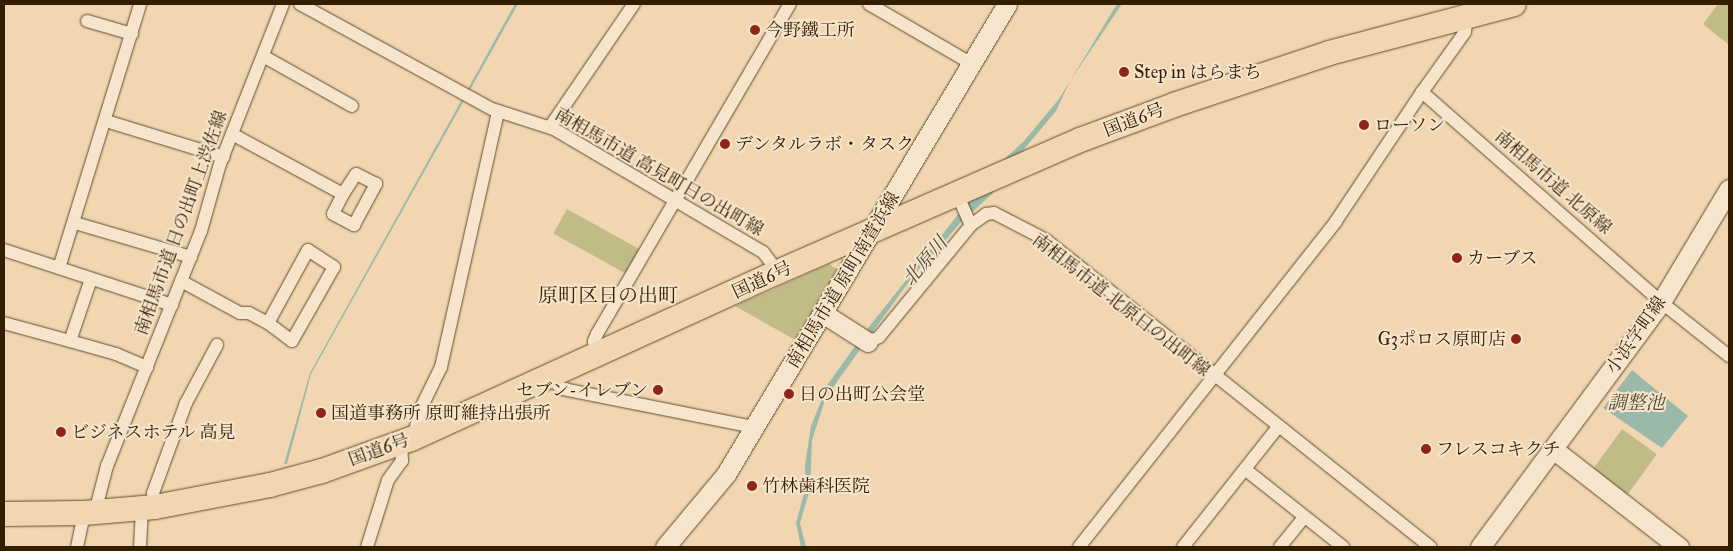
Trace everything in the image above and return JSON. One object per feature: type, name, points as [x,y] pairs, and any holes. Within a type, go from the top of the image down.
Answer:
[{"type":"highway","name":"国道6号","points":[[4,514],[89,513],[148,508],[270,485],[407,440],[596,357],[778,272],[871,233],[966,208],[1015,169],[1080,140],[1222,88],[1329,53],[1514,4]]},
{"type":"street","points":[[59,268],[75,223],[140,4]]},
{"type":"street","name":"南相馬市道 日の出町上渋佐線","points":[[77,547],[107,466],[201,231],[210,189],[283,4]]},
{"type":"street","name":"南相馬市道 高見町日の出町線","points":[[300,4],[498,111],[550,127],[763,252],[778,272]]},
{"type":"street","points":[[550,127],[634,4]]},
{"type":"street","points":[[596,357],[594,341],[790,4]]},
{"type":"street","points":[[869,4],[972,64]]},
{"type":"street","name":"南相馬市道 原町南萱浜線","points":[[665,547],[717,488],[824,314],[972,64],[1002,5]]},
{"type":"street","points":[[1087,545],[1336,221],[1422,92],[1465,32],[1467,17]]},
{"type":"street","points":[[87,21],[132,34]]},
{"type":"street","points":[[263,56],[352,106]]},
{"type":"street","name":"南相馬市道 北原線","points":[[1422,92],[1661,302],[1729,356]]},
{"type":"street","points":[[366,547],[388,480],[402,461],[407,440],[441,367],[498,111]]},
{"type":"street","points":[[106,121],[224,157]]},
{"type":"street","points":[[232,134],[343,194]]},
{"type":"street","name":"小浜字町線","points":[[1480,547],[1661,302],[1729,189]]},
{"type":"street","name":"南相馬市道 北原日の出町線","points":[[824,314],[862,338],[879,337],[966,208],[986,214],[994,213],[1046,240],[1214,378],[1425,546]]},
{"type":"street","points":[[75,223],[191,257]]},
{"type":"street","points":[[4,250],[172,305]]},
{"type":"street","points":[[181,281],[240,314],[249,314],[268,323],[292,341],[334,267],[308,250],[268,323]]},
{"type":"street","points":[[70,341],[90,279]]},
{"type":"street","points":[[4,322],[116,354],[147,367]]},
{"type":"street","points":[[140,547],[148,508],[186,403],[217,345]]},
{"type":"street","points":[[549,378],[563,389],[754,428]]},
{"type":"street","points":[[1183,547],[1278,428]]},
{"type":"street","points":[[1553,449],[1679,547]]},
{"type":"street","points":[[1246,470],[1344,547]]},
{"type":"street","points":[[1280,547],[1304,517]]},
{"type":"shaded area","points":[[1718,4],[1729,4],[1729,45],[1703,24]]},
{"type":"shaded area","points":[[567,209],[643,251],[630,276],[553,233]]},
{"type":"shaded area","points":[[829,264],[840,271],[797,341],[735,306]]},
{"type":"shaded area","points":[[1622,429],[1657,454],[1627,495],[1593,469]]},
{"type":"water","points":[[515,4],[518,4],[311,374],[287,464],[284,464],[310,373]]},
{"type":"water","name":"北原川","points":[[1117,4],[1122,4],[1070,81],[1056,111],[1015,160],[992,194],[961,222],[905,287],[826,397],[812,440],[810,489],[800,523],[806,547],[801,547],[796,523],[806,486],[805,465],[811,426],[828,384],[865,332],[995,168],[1024,141],[1059,99]]},
{"type":"water","name":"調整池","points":[[1632,370],[1688,416],[1662,448],[1603,408]]},
{"type":"place","name":"今野鐵工所","points":[[755,30]]},
{"type":"place","name":"Step in はらまち","points":[[1124,72]]},
{"type":"place","name":"ローソン","points":[[1364,125]]},
{"type":"place","name":"デンタルラボ・タスク","points":[[725,144]]},
{"type":"place","name":"カーブス","points":[[1457,258]]},
{"type":"place","name":"G3ポロス原町店","points":[[1516,339]]},
{"type":"place","name":"セブン-イレブン","points":[[658,390]]},
{"type":"place","name":"日の出町公会堂","points":[[789,394]]},
{"type":"place","name":"国道事務所 原町維持出張所","points":[[321,413]]},
{"type":"place","name":"ビジネスホテル 高見","points":[[61,432]]},
{"type":"place","name":"フレスコキクチ","points":[[1426,449]]},
{"type":"place","name":"竹林歯科医院","points":[[752,486]]},
{"type":"district","name":"原町区日の出町","points":[[608,295]]}]
